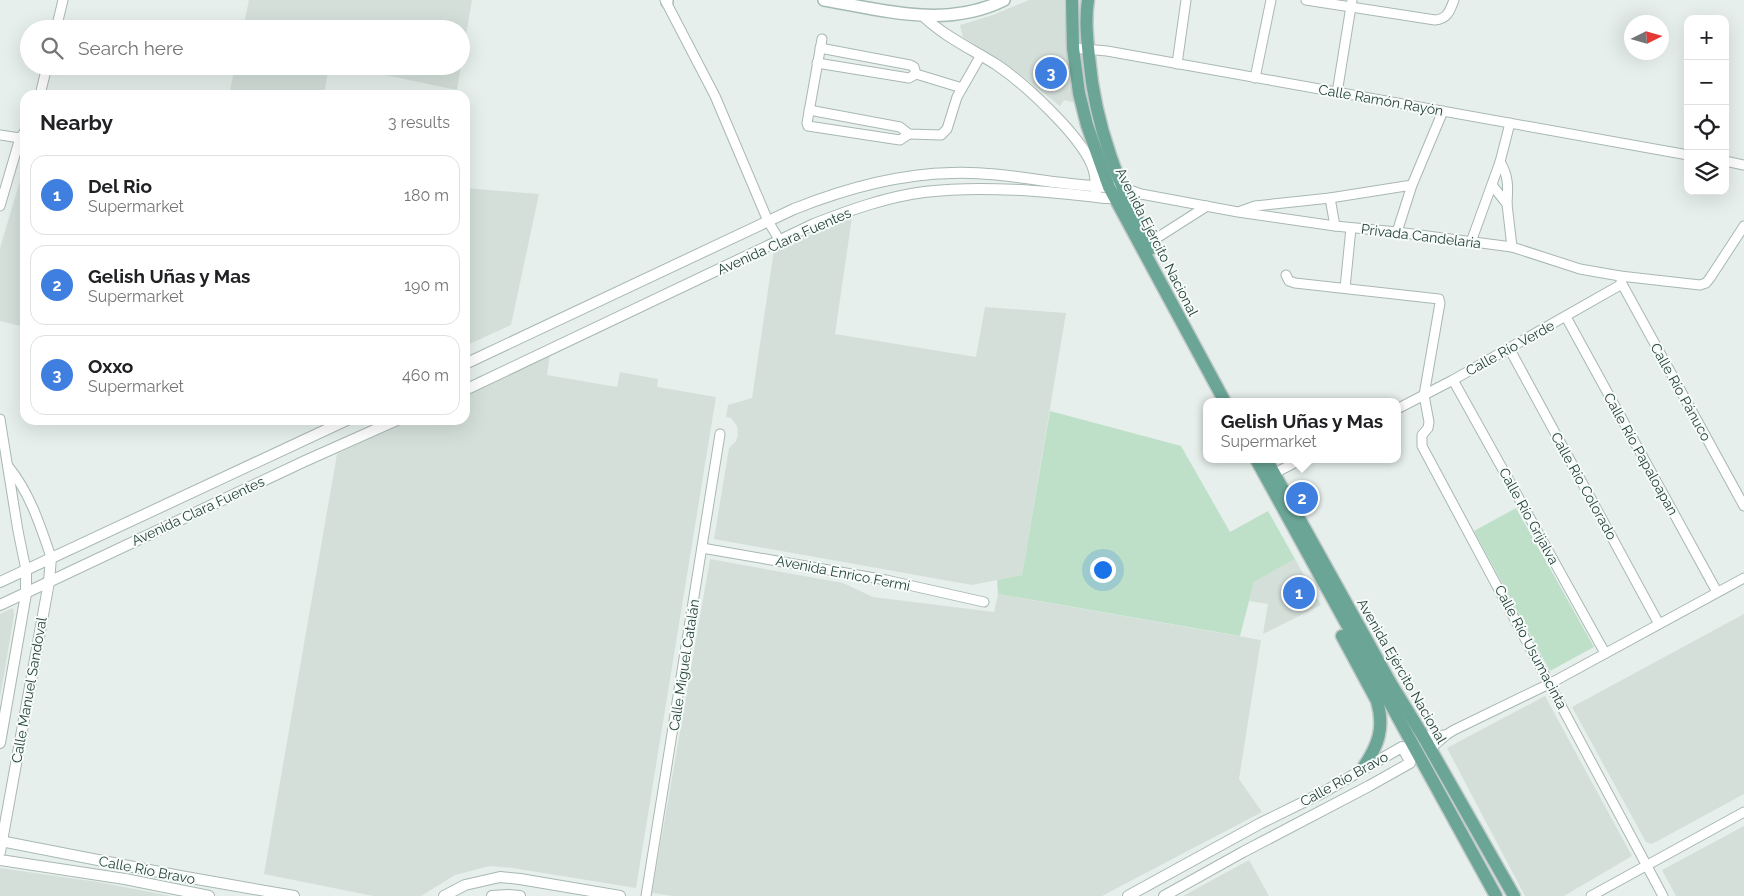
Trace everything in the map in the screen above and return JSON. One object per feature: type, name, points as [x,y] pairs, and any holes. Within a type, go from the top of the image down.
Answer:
[{"type":"main road","points":[[824,0],[923,16],[961,14],[1004,0]]},
{"type":"main road","name":"Avenida Ejército Nacional","points":[[1072,0],[1073,48],[1083,112],[1118,193],[1223,398]]},
{"type":"main road","name":"Avenida Ejército Nacional","points":[[1088,0],[1086,30],[1091,82],[1118,193],[1149,243],[1233,398]]},
{"type":"main road","name":"Avenida Ejército Nacional","points":[[1259,463],[1270,476],[1391,684],[1424,736],[1514,896]]},
{"type":"main road","name":"Avenida Ejército Nacional","points":[[1267,463],[1270,476],[1319,576],[1496,896]]},
{"type":"main road","points":[[1319,576],[1315,584],[1380,710],[1381,726],[1379,737],[1375,750],[1363,768]]},
{"type":"main road","points":[[1372,672],[1395,700],[1424,748],[1430,749]]},
{"type":"street","points":[[58,20],[63,0]]},
{"type":"street","points":[[1176,64],[1186,0]]},
{"type":"street","points":[[1255,78],[1271,0]]},
{"type":"street","points":[[1306,0],[1351,4],[1435,20],[1448,15],[1454,0]]},
{"type":"street","points":[[666,1],[715,96],[768,221],[780,241]]},
{"type":"street","points":[[1337,93],[1351,4]]},
{"type":"street","points":[[923,16],[941,31],[999,66],[1032,94],[1072,133],[1092,164],[1096,178],[1096,197]]},
{"type":"street","points":[[916,74],[914,67],[910,65],[821,44],[807,123],[810,126],[900,140],[909,134],[941,135],[945,132],[957,96],[981,55]]},
{"type":"street","name":"Calle Ramón Rayón","points":[[1073,48],[1176,64],[1684,154]]},
{"type":"street","points":[[817,63],[910,78],[916,74]]},
{"type":"street","points":[[916,74],[962,88]]},
{"type":"street","points":[[41,90],[45,75]]},
{"type":"street","points":[[809,110],[900,127],[909,134]]},
{"type":"street","points":[[1397,232],[1412,185],[1443,111]]},
{"type":"street","points":[[1471,242],[1500,162],[1510,123]]},
{"type":"street","points":[[0,135],[20,135]]},
{"type":"street","points":[[0,206],[20,144]]},
{"type":"street","points":[[1500,162],[1506,171],[1512,247]]},
{"type":"street","points":[[1729,162],[1744,165]]},
{"type":"street","name":"Avenida Clara Fuentes","points":[[470,362],[768,221],[824,197],[861,186],[917,176],[969,173],[1096,186],[1118,193]]},
{"type":"street","points":[[1238,212],[1255,206],[1330,198],[1412,185]]},
{"type":"street","points":[[1492,185],[1508,204]]},
{"type":"street","name":"Avenida Clara Fuentes","points":[[470,388],[814,224],[849,211],[924,192],[973,188],[1096,197],[1118,193]]},
{"type":"street","name":"Privada Candelaria","points":[[1118,193],[1141,194],[1238,212],[1335,226],[1512,247],[1621,280],[1700,285],[1710,278],[1744,226]]},
{"type":"street","points":[[1330,198],[1335,226]]},
{"type":"street","points":[[1149,243],[1207,206]]},
{"type":"street","points":[[1345,288],[1351,228]]},
{"type":"street","points":[[1286,275],[1289,281],[1295,284],[1439,299],[1440,303],[1424,395]]},
{"type":"street","name":"Calle Río Verde","points":[[1401,407],[1566,317],[1621,280]]},
{"type":"street","name":"Calle Río Pánuco","points":[[1621,280],[1744,506]]},
{"type":"street","name":"Calle Río Papaloapan","points":[[1566,317],[1716,592]]},
{"type":"street","name":"Calle Río Colorado","points":[[1509,348],[1659,624]]},
{"type":"street","name":"Calle Río Grijalva","points":[[1453,380],[1605,653]]},
{"type":"street","name":"Calle Río Usumacinta","points":[[1424,395],[1430,422],[1422,435],[1422,446],[1664,896]]},
{"type":"street","points":[[0,419],[26,570]]},
{"type":"street","name":"Avenida Clara Fuentes","points":[[0,582],[336,425]]},
{"type":"street","name":"Avenida Clara Fuentes","points":[[0,605],[305,461],[386,425]]},
{"type":"street","name":"Calle Miguel Catalán","points":[[646,896],[720,434]]},
{"type":"street","points":[[1270,476],[1294,463]]},
{"type":"street","points":[[8,466],[18,479],[33,507],[51,557]]},
{"type":"street","name":"Avenida Enrico Fermi","points":[[702,548],[886,580],[984,602]]},
{"type":"street","name":"Calle Manuel Sandoval","points":[[0,845],[49,582],[51,557]]},
{"type":"street","name":"Calle Manuel Sandoval","points":[[0,743],[26,594],[26,570]]},
{"type":"street","points":[[1430,749],[1446,735],[1551,683],[1744,578]]},
{"type":"street","points":[[1424,736],[1446,735]]},
{"type":"street","name":"Calle Río Bravo","points":[[1128,896],[1236,836],[1322,793],[1402,747],[1410,761],[1369,786],[1164,896]]},
{"type":"street","points":[[1291,808],[1299,822]]},
{"type":"street","points":[[1591,896],[1744,812]]},
{"type":"street","points":[[1236,836],[1243,852]]},
{"type":"street","name":"Calle Río Bravo","points":[[0,845],[294,896]]},
{"type":"street","name":"Calle Río Bravo","points":[[0,860],[125,879],[209,896]]},
{"type":"street","points":[[178,889],[180,876]]},
{"type":"street","points":[[444,896],[465,885],[500,877],[620,896]]},
{"type":"street","points":[[492,896],[520,896]]},
{"type":"shaded area","points":[[249,0],[472,0],[469,20],[245,20]]},
{"type":"shaded area","points":[[1029,0],[1064,0],[1067,58],[1076,103],[1064,100],[1060,106],[1016,71],[963,37],[960,25],[993,15]]},
{"type":"shaded area","points":[[233,75],[327,75],[325,90],[230,90]]},
{"type":"shaded area","points":[[385,75],[460,75],[457,90]]},
{"type":"shaded area","points":[[20,181],[20,326],[0,321],[0,248]]},
{"type":"shaded area","points":[[470,188],[539,194],[511,325],[470,344]]},
{"type":"shaded area","points":[[852,217],[835,334],[976,357],[985,307],[1066,313],[1022,575],[972,585],[714,539],[729,448],[736,441],[738,435],[737,426],[731,418],[726,417],[728,405],[752,398],[774,250]]},
{"type":"shaded area","points":[[550,354],[547,375],[617,387],[620,372],[658,379],[657,387],[716,397],[636,888],[490,866],[455,875],[421,896],[373,896],[264,874],[337,454],[398,425],[470,425],[470,392]]},
{"type":"shaded area","points":[[710,559],[843,583],[873,597],[994,612],[998,594],[1261,640],[1239,779],[1262,812],[1102,896],[673,896],[652,893]]},
{"type":"shaded area","points":[[1295,559],[1321,605],[1263,634],[1268,604],[1249,601],[1254,582]]},
{"type":"shaded area","points":[[13,608],[14,615],[0,698],[0,614]]},
{"type":"shaded area","points":[[1744,614],[1744,794],[1652,844],[1646,842],[1572,707]]},
{"type":"shaded area","points":[[1545,696],[1632,856],[1564,896],[1525,896],[1447,748]]},
{"type":"shaded area","points":[[1744,826],[1744,896],[1676,896],[1662,870]]},
{"type":"shaded area","points":[[1249,860],[1269,896],[1183,896]]},
{"type":"shaded area","points":[[0,868],[98,882],[171,896],[0,896]]},
{"type":"green space","points":[[1050,411],[1181,446],[1230,532],[1268,511],[1295,559],[1254,582],[1240,636],[998,594],[997,580],[1022,575]]},
{"type":"green space","points":[[1516,508],[1594,647],[1550,671],[1474,531]]},
{"type":"place","name":"Oxxo","points":[[1051,73]]},
{"type":"place","name":"Gelish Uñas y Mas","points":[[1302,498]]},
{"type":"place","name":"Del Rio","points":[[1299,593]]}]
